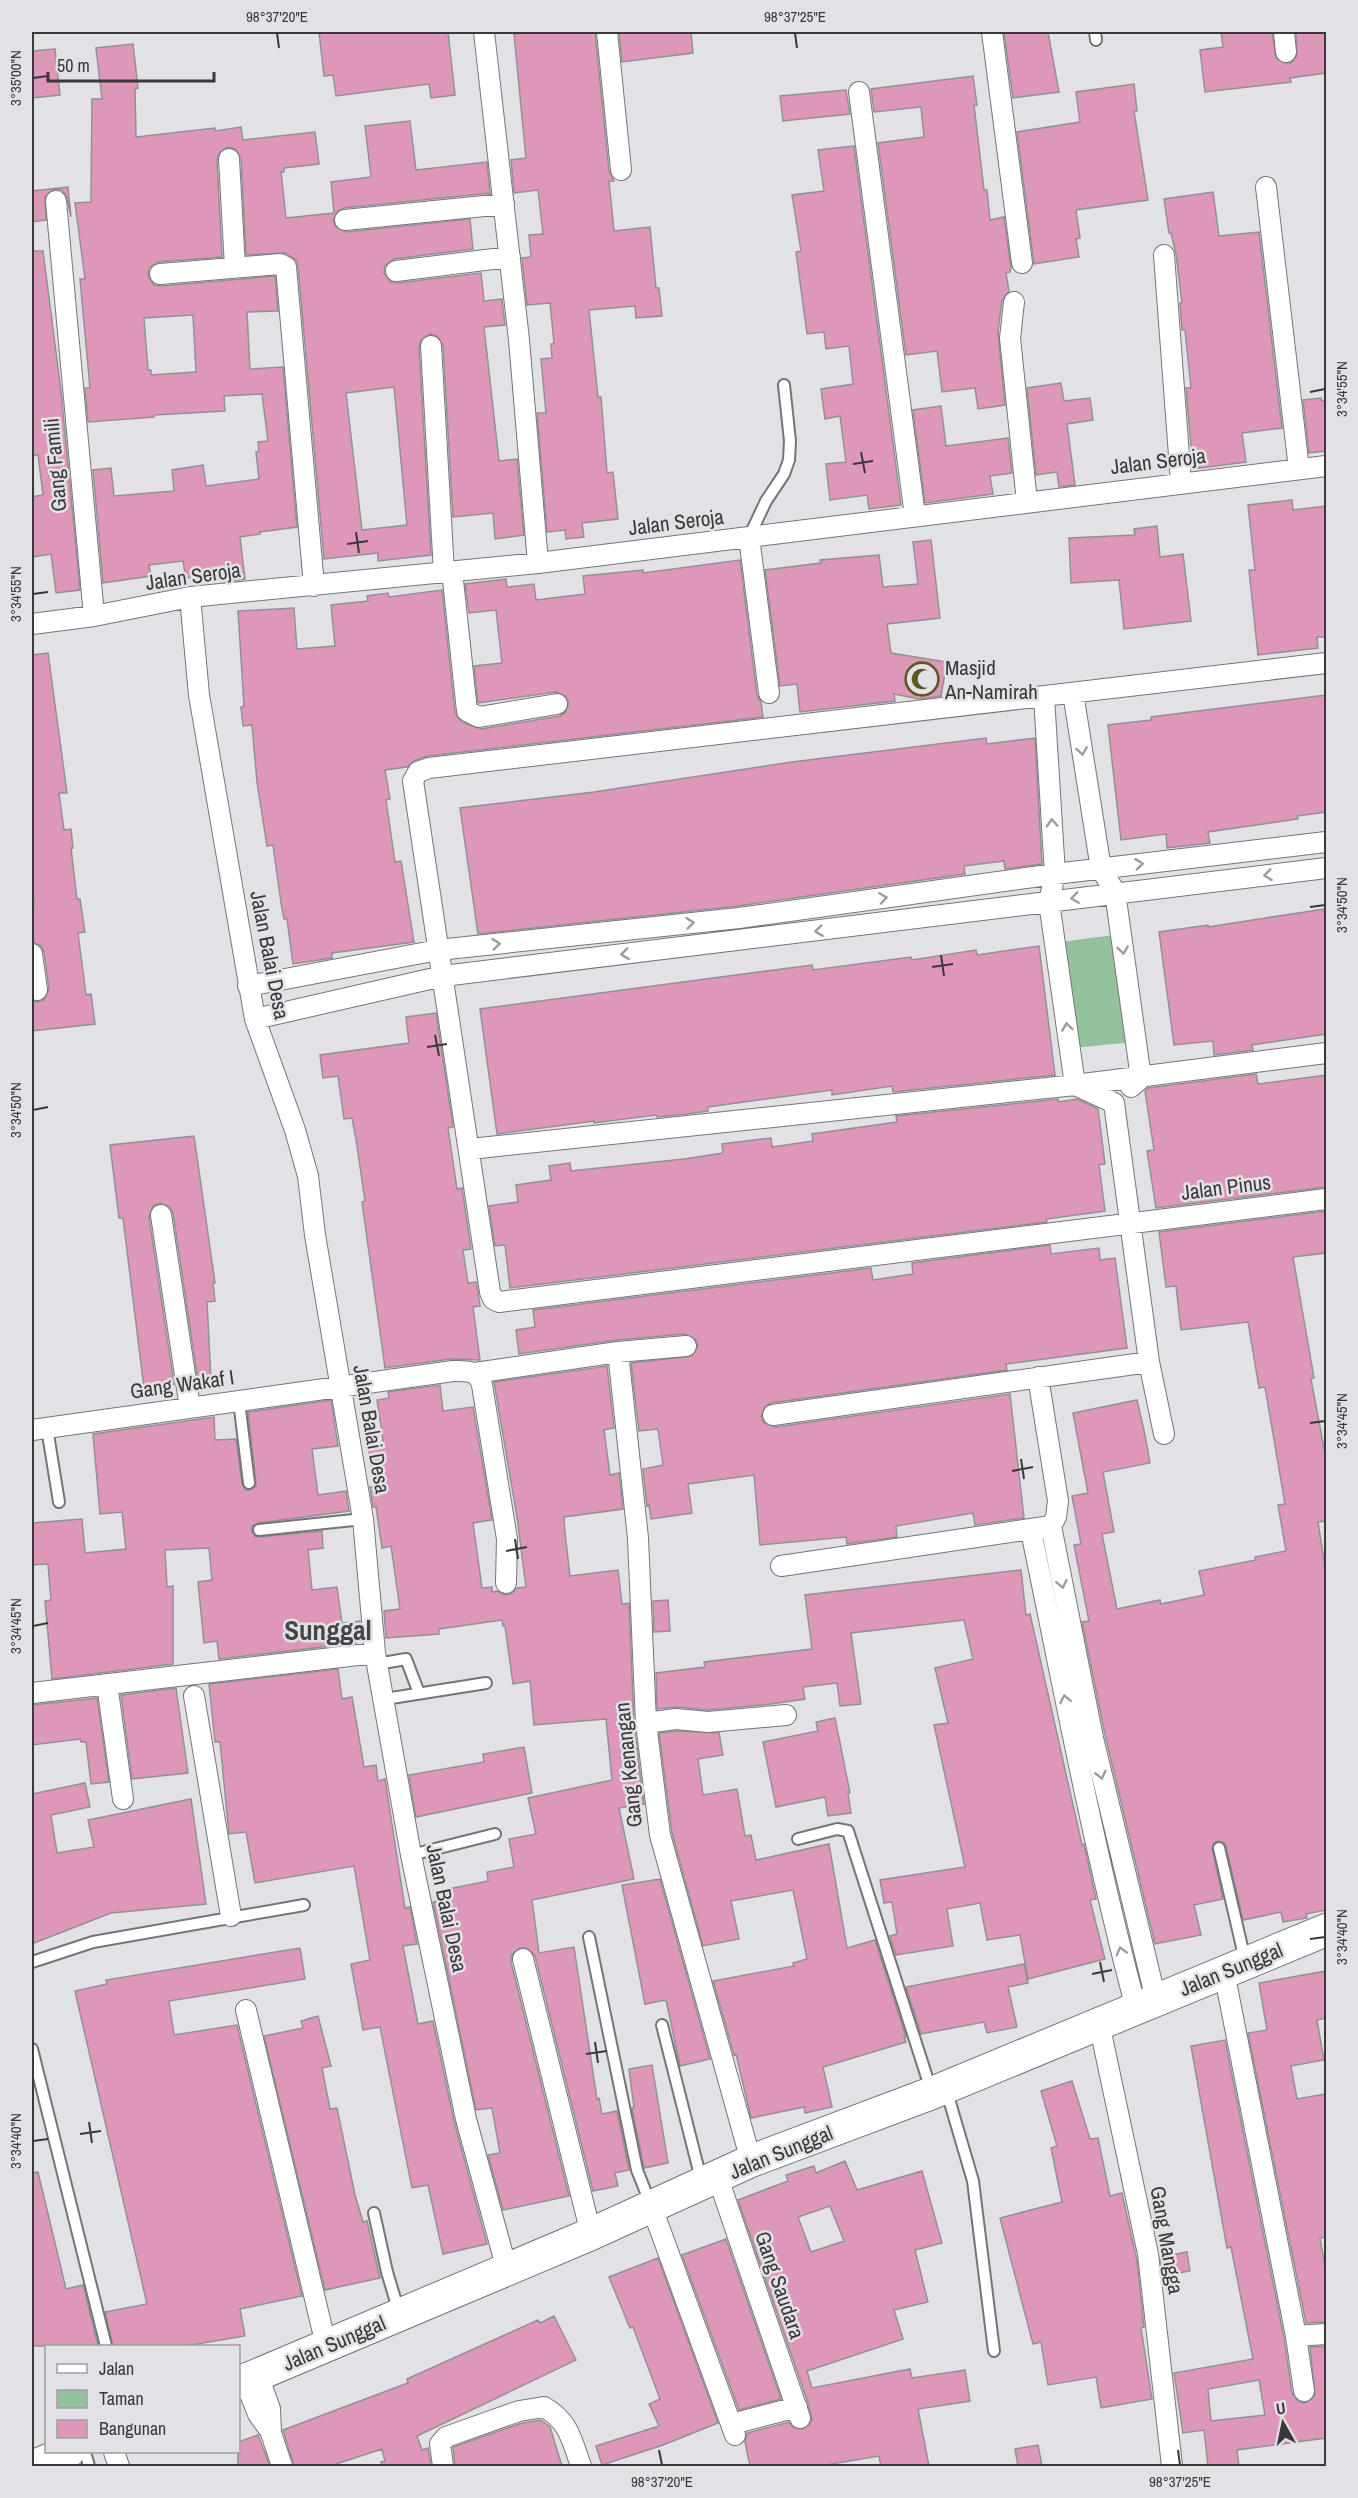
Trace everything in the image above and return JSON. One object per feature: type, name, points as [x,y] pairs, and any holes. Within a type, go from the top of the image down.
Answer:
[{"type":"main road","name":"Jalan Sunggal","points":[[247,2380],[591,2234],[751,2161],[939,2090],[1326,1930]]},
{"type":"main road","points":[[34,2466],[63,2453]]},
{"type":"street","points":[[484,32],[510,257],[538,563]]},
{"type":"street","points":[[608,32],[621,170]]},
{"type":"street","points":[[992,32],[1022,263]]},
{"type":"street","points":[[1284,32],[1286,52]]},
{"type":"street","points":[[859,92],[915,516]]},
{"type":"street","points":[[229,159],[235,267]]},
{"type":"street","points":[[1266,187],[1299,469]]},
{"type":"street","name":"Gang Famili","points":[[56,201],[94,616]]},
{"type":"street","points":[[345,220],[504,204]]},
{"type":"street","points":[[1164,255],[1181,482]]},
{"type":"street","points":[[396,271],[510,257]]},
{"type":"street","points":[[160,274],[280,264],[286,268],[314,586]]},
{"type":"street","points":[[1014,302],[1010,338],[1027,502]]},
{"type":"street","points":[[431,346],[448,572],[465,706],[468,711],[479,717],[557,704]]},
{"type":"street","name":"Jalan Seroja","points":[[32,624],[94,616],[190,597],[538,563],[1181,482],[1326,466]]},
{"type":"street","points":[[749,537],[769,693]]},
{"type":"street","name":"Jalan Balai Desa","points":[[190,597],[199,695],[248,986],[255,1019],[295,1130],[308,1176],[315,1235],[363,1519],[376,1658],[411,1855],[466,2119],[507,2270]]},
{"type":"street","points":[[1075,1085],[1049,902],[1055,874],[1044,697],[1326,663]]},
{"type":"street","points":[[1073,693],[1101,869],[1115,892],[1141,1077]]},
{"type":"street","name":"Jalan Pinus","points":[[1044,697],[422,770],[414,776],[414,790],[490,1292],[494,1299],[504,1303],[1326,1199]]},
{"type":"street","points":[[248,986],[438,950],[739,918],[1055,874],[1326,842]]},
{"type":"street","points":[[255,1019],[443,976],[1326,868]]},
{"type":"street","points":[[739,918],[743,940]]},
{"type":"street","points":[[32,954],[38,990]]},
{"type":"street","points":[[470,1149],[1075,1085],[1326,1053]]},
{"type":"street","points":[[1114,1103],[1141,1077]]},
{"type":"street","points":[[1075,1085],[1114,1103]]},
{"type":"street","points":[[1114,1103],[1149,1362],[1164,1434]]},
{"type":"street","points":[[161,1215],[190,1408]]},
{"type":"street","name":"Gang Wakaf I","points":[[39,1429],[453,1371],[475,1373],[618,1352],[686,1346]]},
{"type":"street","name":"Gang Kenangan","points":[[618,1352],[638,1538],[646,1723],[660,1835],[751,2161]]},
{"type":"street","points":[[773,1415],[1149,1362]]},
{"type":"street","points":[[475,1373],[480,1376],[482,1385],[504,1516],[507,1539],[506,1583]]},
{"type":"street","points":[[1038,1377],[1058,1501],[1056,1517],[1051,1526],[1083,1740],[1119,1944],[1146,2004]]},
{"type":"street","points":[[781,1566],[1031,1531],[1051,1526]]},
{"type":"street","points":[[1031,1531],[1083,1740]]},
{"type":"street","points":[[32,1693],[376,1658]]},
{"type":"street","points":[[107,1684],[123,1799]]},
{"type":"street","points":[[194,1696],[231,1916]]},
{"type":"street","points":[[646,1723],[676,1719],[708,1722],[786,1715]]},
{"type":"street","points":[[523,1959],[591,2234]]},
{"type":"street","points":[[1235,1968],[1304,2391]]},
{"type":"street","points":[[246,2010],[326,2345]]},
{"type":"street","name":"Gang Mangga","points":[[1099,2023],[1148,2254],[1172,2466]]},
{"type":"street","name":"Gang Saudara","points":[[651,2205],[734,2430],[798,2413],[710,2180]]},
{"type":"street","points":[[1296,2336],[1326,2334]]},
{"type":"street","points":[[247,2380],[258,2414],[272,2433],[282,2466]]},
{"type":"street","points":[[443,2466],[440,2444],[447,2437],[519,2411],[544,2407],[560,2415],[581,2466]]},
{"type":"lane","points":[[749,537],[766,501],[784,474],[789,460],[790,441],[784,385]]},
{"type":"lane","points":[[239,1401],[249,1483]]},
{"type":"lane","points":[[39,1429],[59,1502]]},
{"type":"lane","points":[[259,1530],[363,1519]]},
{"type":"lane","points":[[376,1658],[406,1659],[418,1693]]},
{"type":"lane","points":[[385,1699],[486,1683]]},
{"type":"lane","points":[[798,1839],[837,1829],[848,1831],[854,1843],[939,2090],[974,2181],[994,2351]]},
{"type":"lane","points":[[411,1855],[495,1834]]},
{"type":"lane","points":[[1219,1848],[1235,1968]]},
{"type":"lane","points":[[32,1962],[93,1942],[304,1905]]},
{"type":"lane","points":[[589,1937],[637,2170],[651,2205]]},
{"type":"lane","points":[[662,2025],[710,2180]]},
{"type":"lane","points":[[32,2049],[106,2345]]},
{"type":"lane","points":[[374,2213],[387,2272],[400,2315]]},
{"type":"green space","points":[[1121,934],[1133,1042],[1074,1048],[1061,942]]},
{"type":"building","points":[[319,32],[448,32],[455,95],[431,98],[429,84],[336,96],[333,75],[324,76]]},
{"type":"building","points":[[595,32],[609,171],[614,181],[609,181],[614,231],[650,227],[656,288],[659,288],[662,316],[636,318],[635,306],[589,310],[598,397],[601,397],[607,473],[613,472],[618,519],[582,523],[584,537],[566,539],[565,530],[547,532],[537,413],[546,413],[541,359],[552,358],[551,344],[554,343],[550,303],[527,305],[522,258],[531,257],[529,235],[543,234],[538,190],[514,193],[511,160],[526,158],[514,34]]},
{"type":"building","points":[[619,32],[691,32],[693,53],[622,62]]},
{"type":"building","points":[[1004,32],[1048,32],[1059,92],[1013,98]]},
{"type":"building","points":[[1221,32],[1272,32],[1276,58],[1287,64],[1297,56],[1296,32],[1326,32],[1326,73],[1290,78],[1291,82],[1205,92],[1200,50],[1223,47]]},
{"type":"building","points":[[133,44],[138,88],[135,89],[136,137],[241,127],[243,140],[315,132],[319,164],[284,168],[284,172],[281,172],[286,218],[334,213],[331,182],[371,177],[365,126],[410,121],[416,170],[487,162],[490,193],[344,208],[338,211],[333,221],[336,227],[346,232],[470,219],[473,249],[394,259],[385,266],[384,273],[391,282],[397,283],[481,273],[484,301],[502,299],[505,325],[484,327],[499,461],[517,459],[524,535],[495,539],[493,513],[453,517],[443,345],[437,336],[430,334],[421,340],[419,347],[431,555],[378,561],[378,553],[324,559],[298,266],[296,260],[285,253],[246,255],[241,158],[235,149],[228,147],[219,153],[217,160],[222,257],[158,262],[149,268],[148,276],[154,285],[161,286],[275,276],[278,311],[247,312],[250,369],[283,367],[297,527],[240,537],[245,579],[223,582],[222,573],[186,578],[183,561],[149,565],[151,576],[103,583],[93,470],[111,468],[114,496],[174,491],[172,470],[203,465],[206,486],[259,479],[256,452],[259,451],[258,442],[268,441],[262,394],[224,396],[225,411],[88,422],[85,388],[90,388],[80,279],[85,279],[75,203],[91,202],[92,99],[102,99],[96,48]],"holes":[[[193,315],[196,372],[151,375],[151,370],[148,370],[144,318]],[[394,387],[407,525],[362,530],[346,393]]]},
{"type":"building","points":[[55,49],[60,95],[32,98],[32,51]]},
{"type":"building","points":[[973,76],[984,190],[987,190],[990,220],[1004,217],[1011,268],[1010,272],[1006,273],[1009,291],[1002,300],[998,332],[1005,405],[978,409],[975,388],[942,392],[937,351],[906,355],[878,143],[924,137],[921,107],[874,112],[871,89]]},
{"type":"building","points":[[1134,84],[1137,111],[1134,111],[1148,200],[1076,210],[1080,238],[1076,239],[1079,257],[1034,264],[1017,132],[1080,122],[1076,92]]},
{"type":"building","points":[[846,90],[850,114],[783,121],[780,96]]},
{"type":"building","points":[[854,146],[901,505],[869,509],[867,495],[830,500],[826,464],[846,462],[840,416],[825,419],[821,389],[853,384],[849,346],[826,349],[824,332],[807,334],[796,252],[801,251],[792,195],[824,191],[818,150]]},
{"type":"building","points":[[68,187],[71,217],[66,195],[62,190],[54,189],[45,197],[46,220],[32,222],[32,191]]},
{"type":"building","points":[[1213,192],[1219,236],[1259,232],[1282,428],[1242,433],[1246,462],[1193,469],[1186,388],[1191,388],[1185,330],[1182,330],[1180,303],[1182,303],[1176,254],[1171,233],[1169,233],[1164,199]]},
{"type":"building","points":[[32,251],[43,251],[61,391],[80,590],[56,593],[51,554],[32,557],[32,497],[43,495],[38,455],[32,456]]},
{"type":"building","points":[[1061,383],[1064,401],[1090,398],[1093,420],[1067,424],[1075,485],[1059,487],[1057,472],[1036,475],[1027,388]]},
{"type":"building","points":[[1321,398],[1322,401],[1326,400],[1326,451],[1309,453],[1303,400]]},
{"type":"building","points":[[941,406],[946,446],[1008,438],[1012,473],[990,476],[993,494],[925,503],[913,410]]},
{"type":"building","points":[[1292,500],[1293,510],[1326,506],[1326,637],[1317,637],[1318,648],[1258,655],[1249,570],[1255,570],[1248,505]]},
{"type":"building","points":[[1157,526],[1160,557],[1183,554],[1191,621],[1124,629],[1119,580],[1071,583],[1069,538],[1135,535],[1134,529]]},
{"type":"building","points":[[931,540],[940,618],[887,624],[891,653],[947,662],[941,696],[919,699],[894,694],[895,701],[800,712],[797,684],[780,686],[765,570],[821,563],[820,560],[879,555],[883,587],[918,584],[913,542]]},
{"type":"building","points":[[740,560],[757,695],[761,702],[763,717],[428,756],[414,761],[407,767],[385,770],[390,799],[386,800],[395,862],[401,861],[414,942],[332,953],[332,958],[293,964],[273,845],[267,846],[257,782],[252,725],[243,726],[241,707],[244,706],[238,611],[294,608],[297,649],[335,646],[331,605],[368,601],[367,596],[388,593],[389,597],[442,590],[455,713],[462,722],[481,729],[560,716],[565,713],[569,703],[566,696],[556,692],[478,703],[474,666],[502,663],[496,610],[469,613],[465,584],[506,579],[507,587],[534,584],[536,600],[585,594],[583,576],[643,570],[643,573]]},
{"type":"building","points":[[48,653],[67,793],[59,793],[64,830],[71,829],[77,899],[80,899],[85,932],[78,933],[86,995],[91,994],[95,1024],[32,1031],[32,1000],[38,1002],[44,1000],[49,989],[44,952],[41,946],[32,942],[32,905],[34,905],[32,886],[32,655]]},
{"type":"building","points":[[1326,695],[1326,812],[1297,816],[1298,819],[1208,832],[1210,843],[1167,848],[1166,834],[1121,840],[1108,725],[1151,720],[1151,717]]},
{"type":"building","points":[[986,738],[987,744],[1035,738],[1042,864],[1005,869],[1004,861],[964,866],[965,874],[738,906],[478,934],[460,808],[594,792],[792,762]]},
{"type":"building","points":[[1324,909],[1326,1034],[1252,1045],[1253,1050],[1214,1055],[1213,1041],[1174,1045],[1159,932],[1208,925],[1208,927]]},
{"type":"building","points":[[1039,946],[1055,1075],[893,1092],[892,1086],[832,1095],[832,1090],[708,1107],[708,1111],[687,1114],[657,1117],[656,1115],[594,1123],[594,1121],[497,1134],[480,1009],[812,965],[813,970],[911,957],[912,960],[976,950],[977,955]]},
{"type":"building","points":[[436,1013],[453,1127],[448,1128],[457,1189],[462,1188],[471,1249],[463,1250],[468,1283],[476,1282],[480,1306],[473,1307],[480,1360],[451,1359],[385,1368],[362,1202],[365,1201],[352,1118],[344,1119],[338,1076],[323,1078],[320,1055],[409,1043],[406,1017]]},
{"type":"building","points":[[1256,1074],[1258,1084],[1326,1075],[1326,1187],[1156,1208],[1147,1151],[1154,1150],[1145,1091],[1148,1088]]},
{"type":"building","points":[[1058,1099],[1059,1102],[1077,1099],[1098,1109],[1105,1164],[1099,1165],[1105,1211],[1046,1219],[1047,1222],[510,1288],[505,1245],[495,1246],[489,1206],[518,1202],[516,1185],[551,1180],[549,1166],[570,1163],[571,1171],[684,1159],[723,1153],[722,1144],[771,1138],[772,1147],[813,1141],[812,1134],[897,1122],[896,1116]]},
{"type":"building","points":[[194,1136],[215,1283],[213,1283],[215,1301],[207,1302],[211,1379],[198,1381],[173,1213],[170,1207],[160,1203],[153,1206],[149,1217],[174,1384],[144,1388],[123,1218],[119,1218],[110,1145]]},
{"type":"building","points":[[1326,1211],[1326,1253],[1293,1257],[1314,1378],[1311,1379],[1326,1459],[1326,1521],[1318,1522],[1326,1573],[1326,1910],[1306,1914],[1307,1918],[1283,1922],[1281,1912],[1243,1920],[1226,1846],[1218,1841],[1214,1843],[1212,1849],[1223,1899],[1194,1905],[1201,1935],[1155,1944],[1105,1735],[1082,1622],[1089,1621],[1074,1545],[1081,1544],[1072,1496],[1088,1493],[1073,1413],[1137,1400],[1145,1435],[1150,1463],[1103,1472],[1114,1532],[1102,1534],[1117,1609],[1160,1600],[1161,1604],[1204,1595],[1199,1571],[1256,1560],[1255,1557],[1286,1551],[1278,1505],[1285,1504],[1265,1387],[1259,1388],[1248,1322],[1181,1330],[1176,1286],[1166,1287],[1159,1232]]},
{"type":"building","points":[[1050,1245],[1051,1254],[1099,1248],[1100,1260],[1115,1258],[1127,1348],[1006,1364],[1007,1370],[771,1403],[765,1406],[761,1416],[764,1423],[775,1427],[1010,1394],[1024,1518],[975,1525],[973,1513],[896,1526],[897,1537],[847,1544],[846,1537],[760,1545],[754,1475],[688,1484],[692,1513],[651,1519],[649,1505],[647,1506],[643,1469],[663,1465],[658,1429],[639,1431],[631,1363],[692,1356],[698,1346],[695,1339],[685,1334],[617,1340],[519,1354],[516,1330],[535,1327],[533,1310],[871,1268],[873,1280],[913,1274],[912,1263]]},
{"type":"building","points":[[607,1366],[614,1428],[604,1430],[610,1475],[619,1473],[623,1509],[564,1517],[570,1576],[618,1570],[622,1604],[629,1603],[634,1724],[644,1804],[619,1808],[634,1879],[532,1900],[539,1953],[574,1947],[597,2099],[599,2098],[602,2114],[617,2111],[629,2170],[615,2173],[618,2186],[593,2191],[535,1956],[527,1948],[520,1948],[512,1955],[511,1962],[569,2196],[503,2210],[488,2155],[500,2153],[492,2108],[476,2110],[433,1902],[450,1899],[448,1889],[488,1881],[487,1872],[514,1867],[509,1839],[536,1834],[528,1798],[612,1780],[606,1719],[534,1725],[530,1681],[513,1684],[505,1626],[502,1620],[439,1629],[439,1634],[386,1638],[384,1611],[400,1609],[391,1546],[382,1548],[376,1507],[373,1507],[370,1487],[374,1487],[369,1450],[384,1447],[377,1400],[389,1398],[388,1392],[440,1385],[443,1411],[473,1407],[492,1520],[473,1523],[482,1588],[492,1587],[492,1592],[511,1594],[517,1588],[526,1587],[517,1517],[494,1382]]},
{"type":"building","points":[[331,1400],[338,1446],[312,1449],[318,1495],[346,1491],[349,1511],[258,1523],[252,1526],[252,1531],[255,1537],[260,1537],[322,1531],[323,1548],[308,1550],[312,1590],[337,1587],[342,1623],[360,1621],[362,1640],[356,1643],[219,1659],[217,1641],[204,1643],[198,1582],[212,1580],[209,1548],[165,1550],[167,1587],[173,1586],[173,1664],[52,1679],[45,1601],[51,1600],[48,1564],[32,1565],[32,1523],[82,1519],[85,1553],[126,1549],[122,1512],[100,1514],[93,1434],[214,1417],[215,1440],[236,1439],[242,1484],[246,1490],[250,1490],[256,1486],[256,1482],[248,1412]]},
{"type":"building","points":[[1021,1570],[1026,1615],[1030,1614],[1082,1845],[1084,1844],[1096,1899],[1090,1900],[1105,1959],[1028,1979],[1020,1935],[987,1940],[980,1903],[947,1909],[953,1946],[896,1955],[890,1936],[897,1934],[892,1902],[884,1903],[880,1880],[965,1867],[934,1725],[948,1723],[935,1668],[973,1659],[964,1620],[851,1633],[861,1704],[840,1706],[837,1683],[803,1687],[805,1699],[771,1704],[708,1710],[677,1707],[657,1709],[656,1673],[705,1667],[704,1662],[812,1649],[805,1595]]},
{"type":"building","points":[[668,1600],[670,1631],[654,1632],[653,1601]]},
{"type":"building","points":[[338,1669],[342,1699],[352,1697],[364,1767],[376,1765],[378,1781],[385,1779],[405,1908],[410,1907],[417,1944],[403,1946],[418,2024],[433,2021],[454,2121],[487,2244],[443,2254],[428,2185],[412,2188],[380,2027],[363,2030],[351,1964],[370,1960],[354,1866],[255,1883],[246,1832],[229,1834],[220,1742],[215,1742],[209,1684]]},
{"type":"building","points":[[176,1688],[188,1773],[132,1779],[121,1695]]},
{"type":"building","points":[[97,1698],[109,1782],[91,1784],[86,1742],[81,1742],[80,1739],[32,1745],[32,1705]]},
{"type":"building","points":[[835,1718],[850,1793],[848,1793],[851,1813],[828,1816],[825,1797],[776,1807],[763,1742],[818,1731],[816,1722]]},
{"type":"building","points":[[676,1731],[719,1733],[723,1755],[698,1759],[703,1795],[737,1789],[745,1836],[751,1835],[756,1860],[829,1844],[847,1948],[875,1940],[906,2042],[823,2067],[832,2107],[805,2113],[804,2107],[751,2118],[736,2054],[734,2055],[713,1981],[794,1966],[793,1963],[807,1959],[793,1890],[731,1901],[739,1939],[703,1946],[672,1833],[659,1733]]},
{"type":"building","points":[[524,1747],[532,1793],[416,1817],[409,1775],[484,1762],[483,1754]]},
{"type":"building","points":[[85,1783],[90,1807],[51,1815],[57,1853],[94,1847],[88,1820],[191,1799],[206,1904],[111,1913],[32,1944],[32,1794]]},
{"type":"building","points":[[660,1879],[710,2059],[680,2066],[666,2000],[645,2004],[622,1885]]},
{"type":"building","points":[[300,1948],[305,1979],[169,2001],[174,2035],[237,2025],[302,2296],[240,2309],[245,2336],[191,2345],[113,2345],[105,2312],[147,2304],[75,1991],[107,1984],[106,1980]]},
{"type":"building","points":[[1024,1964],[1028,1983],[1008,1987],[1017,2027],[987,2033],[984,2022],[921,2034],[906,1987]]},
{"type":"building","points":[[1326,1971],[1326,2018],[1317,2020],[1324,2060],[1291,2066],[1297,2099],[1326,2094],[1326,2237],[1320,2238],[1326,2272],[1326,2322],[1306,2323],[1248,2033],[1267,2030],[1259,1983]]},
{"type":"building","points":[[318,2016],[331,2066],[322,2068],[330,2109],[337,2108],[355,2195],[363,2222],[367,2221],[380,2278],[325,2290],[264,2036],[303,2028],[301,2021]]},
{"type":"building","points":[[1225,2040],[1284,2338],[1292,2393],[1299,2402],[1306,2403],[1315,2395],[1310,2347],[1326,2346],[1326,2438],[1237,2450],[1239,2466],[1208,2466],[1204,2430],[1183,2433],[1174,2373],[1253,2359],[1231,2247],[1227,2248],[1191,2046]],"holes":[[[1259,2380],[1265,2415],[1211,2421],[1208,2389]]]},
{"type":"building","points":[[652,2065],[668,2163],[644,2168],[632,2108],[634,2107],[629,2069]]},
{"type":"building","points":[[1072,2081],[1090,2139],[1098,2138],[1110,2196],[1122,2193],[1137,2261],[1144,2327],[1141,2328],[1152,2399],[1101,2408],[1096,2377],[1048,2385],[1041,2342],[1033,2344],[1000,2218],[1062,2202],[1051,2148],[1057,2146],[1041,2091]]},
{"type":"building","points":[[845,2161],[857,2190],[922,2171],[942,2243],[915,2250],[928,2302],[894,2310],[903,2339],[807,2371],[812,2388],[910,2369],[912,2378],[965,2370],[970,2401],[918,2409],[929,2466],[881,2466],[879,2456],[820,2466],[750,2466],[745,2442],[747,2433],[789,2422],[793,2427],[803,2429],[812,2420],[738,2200],[788,2181],[786,2175],[814,2166],[816,2173]],"holes":[[[830,2206],[844,2241],[811,2252],[798,2217]]]},
{"type":"building","points":[[38,2172],[66,2289],[83,2285],[98,2345],[32,2346],[32,2173]]},
{"type":"building","points":[[726,2239],[781,2399],[739,2410],[682,2255]]},
{"type":"building","points":[[1187,2252],[1190,2271],[1163,2276],[1160,2257]]},
{"type":"building","points":[[658,2258],[718,2423],[663,2445],[602,2465],[596,2446],[659,2426],[649,2404],[660,2399],[633,2327],[630,2328],[609,2277]]},
{"type":"building","points":[[554,2316],[576,2360],[417,2436],[422,2450],[428,2448],[431,2466],[382,2466],[381,2462],[385,2461],[382,2449],[330,2466],[294,2466],[283,2430],[408,2383],[407,2379],[538,2320],[540,2323]]},
{"type":"building","points":[[541,2420],[550,2427],[562,2466],[455,2466],[453,2447],[522,2423]]},
{"type":"building","points":[[258,2435],[270,2466],[238,2466],[240,2441]]},
{"type":"building","points":[[1038,2445],[1042,2466],[1018,2466],[1015,2449]]},
{"type":"place","name":"Masjid An-Namirah","points":[[922,679]]},
{"type":"district","name":"Sunggal","points":[[328,1630]]}]
